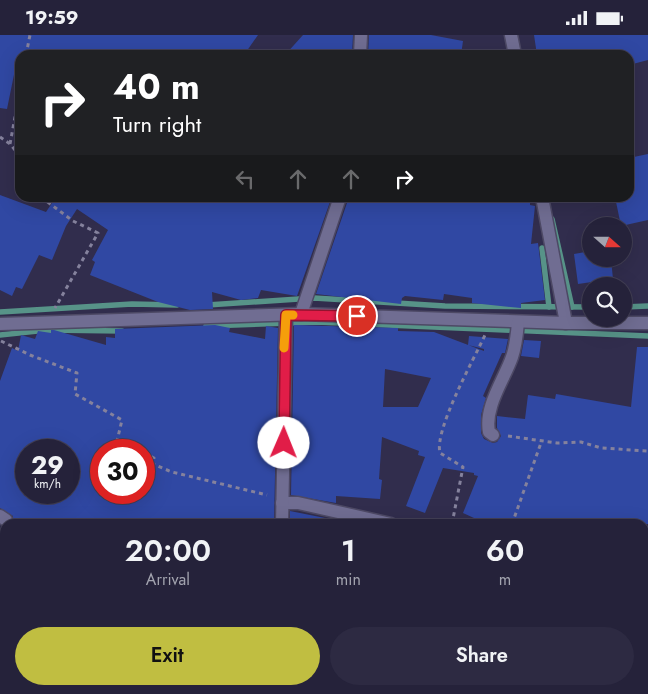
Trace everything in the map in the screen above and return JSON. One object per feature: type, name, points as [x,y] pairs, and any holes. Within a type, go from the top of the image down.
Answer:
[{"type":"street","points":[[360,50],[361,35]]},
{"type":"street","points":[[511,35],[514,50]]},
{"type":"street","points":[[301,314],[338,202]]},
{"type":"street","points":[[543,202],[566,323]]},
{"type":"street","points":[[0,324],[301,314],[518,322],[648,323]]},
{"type":"street","points":[[282,519],[286,315]]},
{"type":"street","points":[[493,435],[489,432],[487,425],[489,414],[511,359],[518,322]]},
{"type":"street","points":[[282,500],[369,519]]},
{"type":"path","points":[[27,50],[30,35]]},
{"type":"path","points":[[10,144],[15,117]]},
{"type":"path","points":[[0,137],[15,150]]},
{"type":"path","points":[[47,202],[73,221],[98,233],[57,303],[50,321]]},
{"type":"path","points":[[453,519],[463,467],[440,453],[440,436],[487,330],[488,320]]},
{"type":"path","points":[[0,340],[77,373],[75,393],[122,420],[118,439]]},
{"type":"path","points":[[493,435],[557,443],[581,442],[601,448],[648,451]]},
{"type":"path","points":[[514,519],[542,440]]},
{"type":"path","points":[[155,465],[172,472],[282,500]]},
{"type":"building","points":[[0,35],[258,35],[248,50],[15,50],[15,70],[7,109],[0,108]]},
{"type":"building","points":[[303,35],[353,35],[352,50],[290,50]]},
{"type":"building","points":[[369,35],[431,35],[463,41],[462,50],[368,50]]},
{"type":"building","points":[[534,35],[648,35],[648,60],[634,64],[634,50],[536,50]]},
{"type":"building","points":[[648,154],[648,220],[632,224],[632,217],[619,217],[616,202],[634,202],[634,157]]},
{"type":"building","points":[[0,195],[46,212],[53,202],[330,202],[297,296],[261,290],[258,298],[241,300],[212,292],[213,309],[190,310],[158,302],[90,275],[95,262],[92,260],[108,230],[77,209],[66,226],[52,260],[39,255],[22,289],[16,287],[12,296],[0,290]]},
{"type":"building","points":[[347,202],[530,202],[530,205],[535,206],[531,244],[538,243],[545,300],[521,303],[521,308],[472,303],[472,298],[444,294],[443,300],[405,296],[402,298],[401,304],[316,294]]},
{"type":"building","points":[[582,253],[582,267],[612,267],[613,277],[582,277],[582,283],[578,284],[574,254]]},
{"type":"building","points":[[215,325],[230,328],[229,332],[265,339],[266,326],[278,328],[274,519],[13,519],[13,516],[0,508],[0,381],[12,348],[18,351],[21,335],[35,339],[38,331],[51,333],[51,330],[54,330],[106,345],[106,337],[115,338],[115,329]]},
{"type":"building","points":[[294,325],[398,328],[398,331],[434,332],[468,345],[469,336],[508,339],[505,353],[502,353],[483,396],[486,398],[481,415],[481,433],[484,439],[493,443],[497,442],[501,436],[497,428],[497,416],[525,419],[528,395],[555,399],[556,394],[631,407],[637,347],[648,347],[648,519],[474,519],[463,513],[478,476],[474,475],[474,473],[443,468],[425,513],[406,506],[425,457],[418,455],[419,451],[382,437],[379,479],[382,480],[380,499],[336,496],[336,503],[291,495]],"holes":[[[385,369],[431,378],[418,407],[383,407]]]},
{"type":"building","points":[[524,340],[541,341],[539,358],[521,356]]},
{"type":"building","points":[[290,511],[330,519],[290,519]]},
{"type":"waterway","points":[[552,219],[572,307]]},
{"type":"waterway","points":[[542,248],[549,307]]},
{"type":"waterway","points":[[207,305],[314,298],[445,306],[582,307]]},
{"type":"waterway","points":[[0,312],[132,304],[177,305]]},
{"type":"waterway","points":[[632,307],[648,306]]},
{"type":"waterway","points":[[206,326],[316,322],[648,336]]},
{"type":"waterway","points":[[0,335],[47,330],[122,331]]},
{"type":"waterway","points":[[273,460],[279,435]]},
{"type":"slow traffic","points":[[284,348],[286,315],[293,315]]},
{"type":"route","points":[[284,443],[286,315],[357,316]]}]
